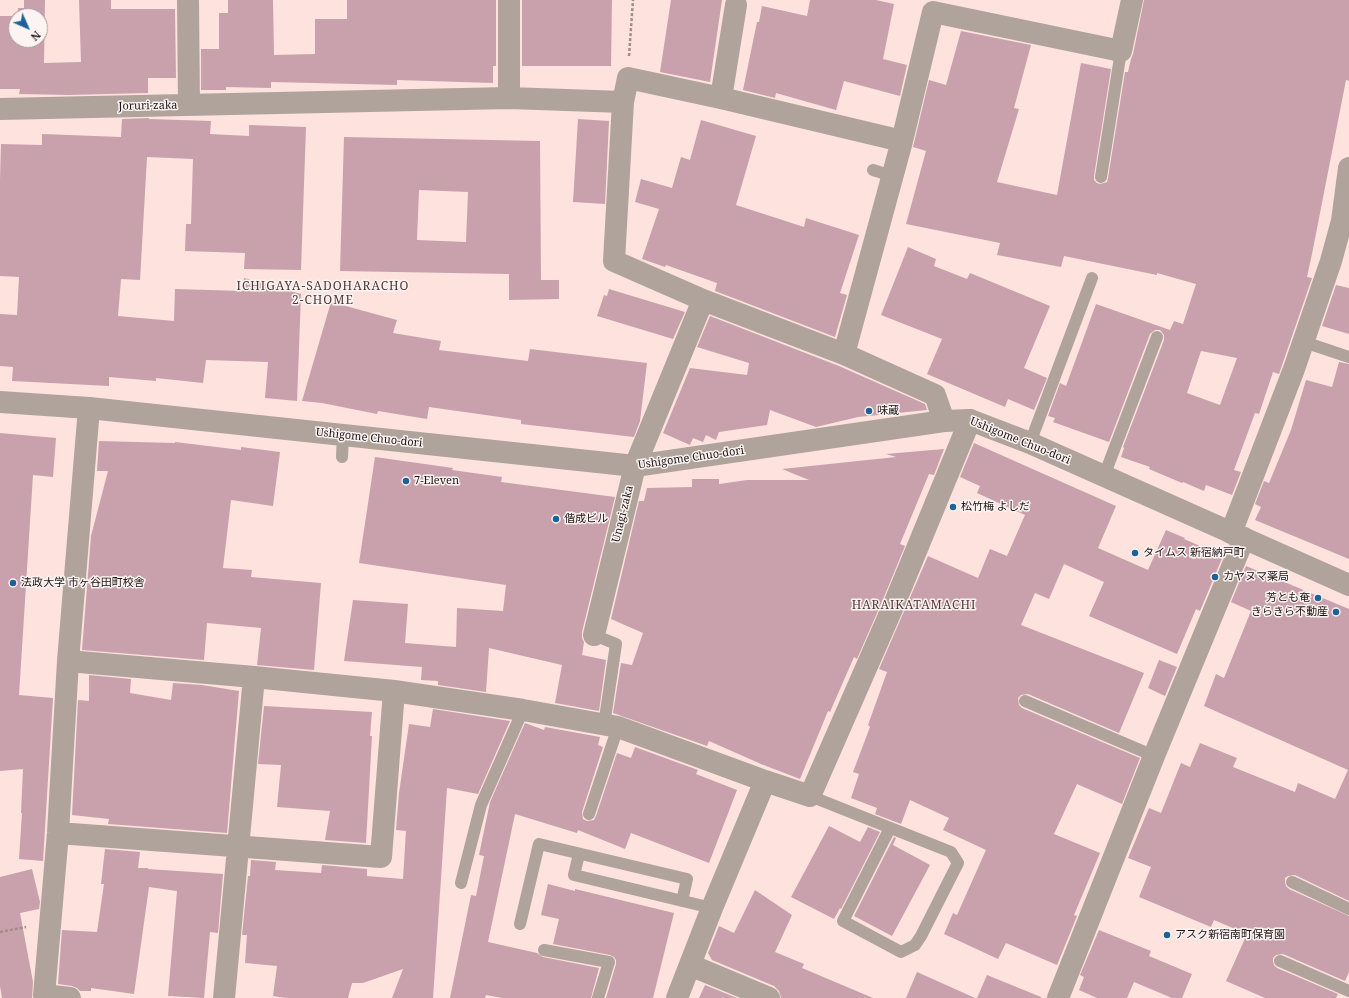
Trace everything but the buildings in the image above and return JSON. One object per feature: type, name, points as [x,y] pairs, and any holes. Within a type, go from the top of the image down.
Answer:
[{"type":"street","points":[[188,0],[189,105]]},
{"type":"street","points":[[508,98],[509,0]]},
{"type":"street","points":[[844,354],[883,173],[902,141],[933,12],[1121,50],[1132,0]]},
{"type":"street","points":[[722,98],[736,5]]},
{"type":"street","points":[[902,141],[722,98],[628,78],[623,102],[614,261],[703,300],[844,354],[936,395],[944,420]]},
{"type":"street","name":"Joruri-zaka","points":[[0,109],[508,98],[623,102]]},
{"type":"street","points":[[1058,998],[1154,756],[1238,536],[1331,261],[1342,221],[1349,168]]},
{"type":"street","name":"Unagi-zaka","points":[[594,635],[635,466],[703,300]]},
{"type":"street","name":"Ushigome Chuo-dori","points":[[0,402],[89,408],[635,466],[944,420],[970,420],[1030,443],[1349,585]]},
{"type":"street","points":[[70,998],[44,995],[58,833],[68,661],[89,408]]},
{"type":"street","points":[[68,661],[394,691],[523,710],[611,726],[810,796],[895,602],[970,420]]},
{"type":"street","points":[[224,998],[254,677]]},
{"type":"street","points":[[58,833],[381,857],[394,691]]},
{"type":"street","points":[[677,998],[712,908],[765,781]]},
{"type":"street","points":[[690,965],[769,998]]},
{"type":"lane","points":[[1101,176],[1121,50]]},
{"type":"lane","points":[[1030,443],[1092,278]]},
{"type":"lane","points":[[1104,476],[1157,337]]},
{"type":"lane","points":[[1304,342],[1349,357]]},
{"type":"lane","points":[[342,457],[343,435]]},
{"type":"lane","name":"Unagi-zaka","points":[[594,635],[616,644],[611,726]]},
{"type":"lane","points":[[1025,701],[1154,756]]},
{"type":"lane","points":[[461,883],[481,805],[523,710]]},
{"type":"lane","points":[[589,814],[611,726]]},
{"type":"lane","points":[[810,796],[951,852],[958,863],[921,936],[915,945],[901,952],[843,921],[890,828]]},
{"type":"lane","points":[[520,924],[539,844],[687,879],[682,901]]},
{"type":"lane","points":[[579,854],[574,875],[712,908]]},
{"type":"lane","points":[[1292,882],[1349,909]]},
{"type":"lane","points":[[544,950],[609,962],[598,998]]},
{"type":"lane","points":[[1280,961],[1349,991]]},
{"type":"path","points":[[628,78],[633,0]]},
{"type":"place","name":"味蔵","points":[[869,411]]},
{"type":"place","name":"7-Eleven","points":[[406,481]]},
{"type":"place","name":"松竹梅 よしだ","points":[[953,507]]},
{"type":"place","name":"偕成ビル","points":[[556,519]]},
{"type":"place","name":"タイムス 新宿納戸町","points":[[1135,553]]},
{"type":"place","name":"カヤヌマ薬局","points":[[1215,577]]},
{"type":"place","name":"法政大学 市ヶ谷田町校舎","points":[[13,583]]},
{"type":"place","name":"芳とも奄","points":[[1318,598]]},
{"type":"place","name":"きらきら不動産","points":[[1336,612]]},
{"type":"place","name":"アスク新宿南町保育園","points":[[1167,935]]},
{"type":"district","name":"ICHIGAYA-SADOHARACHO 2-CHOME","points":[[323,294]]},
{"type":"district","name":"HARAIKATAMACHI","points":[[914,606]]}]
